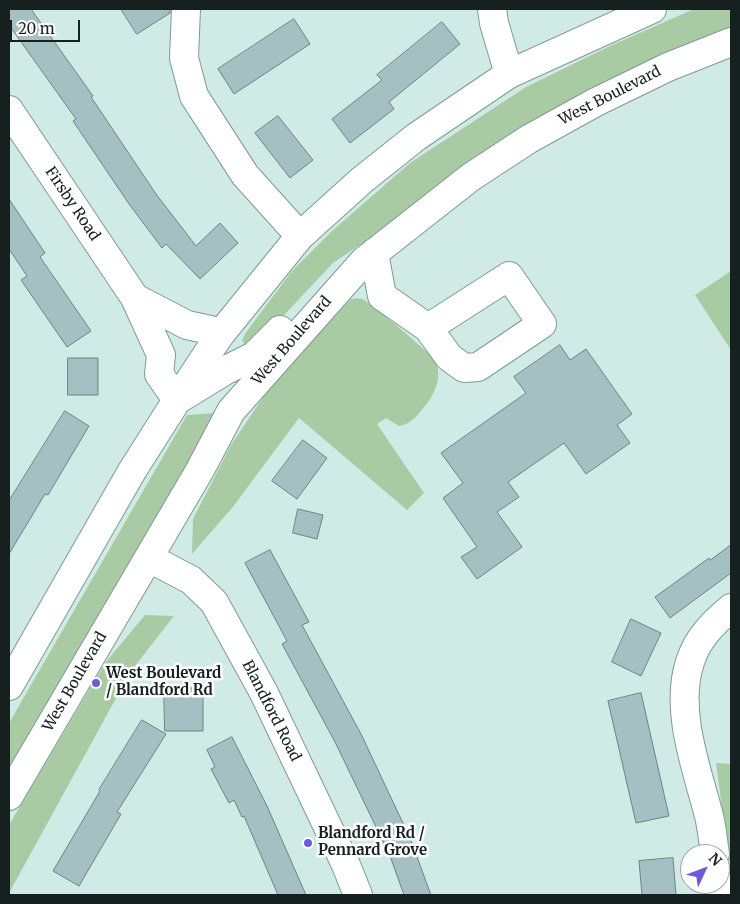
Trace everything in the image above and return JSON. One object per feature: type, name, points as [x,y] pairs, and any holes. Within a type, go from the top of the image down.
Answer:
[{"type":"main road","points":[[186,9],[184,58],[194,96],[245,175],[300,236]]},
{"type":"main road","points":[[492,9],[494,23],[509,74]]},
{"type":"main road","points":[[9,686],[132,471],[177,400],[219,336],[300,236],[362,180],[416,137],[509,74],[652,9]]},
{"type":"main road","name":"West Boulevard","points":[[9,796],[200,470],[231,411],[369,257],[471,177],[529,139],[596,102],[668,66],[731,42]]},
{"type":"main road","name":"Firsby Road","points":[[9,110],[135,298],[161,355],[159,374],[177,400]]},
{"type":"main road","points":[[177,400],[226,370],[254,356],[319,292],[369,257],[382,296],[428,328]]},
{"type":"main road","name":"Firsby Road","points":[[135,298],[187,325],[210,330],[219,336]]},
{"type":"main road","points":[[161,355],[187,325]]},
{"type":"main road","points":[[219,336],[226,370],[231,411]]},
{"type":"main road","name":"Blandford Road","points":[[149,558],[191,580],[214,602],[264,693],[346,864],[358,895]]},
{"type":"main road","points":[[714,844],[710,819],[692,750],[684,699],[690,662],[701,638],[713,622],[731,608]]},
{"type":"green space","points":[[694,9],[731,9],[731,30],[419,205],[333,263],[255,346],[247,349],[242,340],[247,331],[292,271],[332,231],[410,163],[526,87],[610,46]]},
{"type":"green space","points":[[731,271],[731,350],[695,295]]},
{"type":"green space","points":[[351,299],[361,299],[368,303],[413,340],[436,362],[438,368],[437,385],[429,401],[417,416],[399,426],[386,418],[377,424],[424,493],[407,510],[299,418],[232,508],[192,554],[193,519],[231,445],[276,378]]},
{"type":"green space","points":[[216,413],[9,772],[9,723],[187,415]]},
{"type":"green space","points":[[145,615],[174,616],[131,671],[9,893],[9,825],[105,663]]},
{"type":"green space","points":[[716,763],[731,764],[731,867],[730,844],[727,844]]},
{"type":"building","points":[[9,9],[31,9],[93,96],[91,97],[156,194],[196,246],[220,223],[238,243],[200,279],[166,244],[162,248],[129,204],[73,121],[76,119],[9,25]]},
{"type":"building","points":[[121,9],[170,9],[170,13],[137,34]]},
{"type":"building","points":[[294,19],[310,44],[234,94],[218,69]]},
{"type":"building","points":[[442,22],[460,44],[389,102],[394,109],[350,143],[332,119],[382,80],[377,75]]},
{"type":"building","points":[[278,116],[313,160],[290,178],[255,133]]},
{"type":"building","points":[[9,199],[45,253],[40,257],[91,331],[67,347],[21,280],[27,276],[9,249]]},
{"type":"building","points":[[560,345],[570,360],[586,349],[632,414],[617,425],[630,443],[586,474],[564,443],[508,482],[519,497],[497,512],[522,547],[477,579],[461,557],[477,547],[443,498],[463,483],[441,453],[526,393],[514,377]]},
{"type":"building","points":[[68,358],[98,358],[98,395],[68,395]]},
{"type":"building","points":[[65,411],[89,426],[48,495],[45,494],[9,554],[9,501]]},
{"type":"building","points":[[303,440],[327,458],[297,499],[272,481]]},
{"type":"building","points":[[298,509],[323,515],[317,539],[293,533]]},
{"type":"building","points":[[731,545],[731,573],[670,618],[655,597],[709,558],[710,560]]},
{"type":"building","points":[[270,550],[309,622],[302,625],[361,734],[410,838],[431,895],[404,895],[390,856],[335,742],[282,644],[287,641],[245,563]]},
{"type":"building","points":[[631,619],[661,633],[641,676],[612,662]]},
{"type":"building","points":[[164,688],[203,688],[203,731],[165,731]]},
{"type":"building","points":[[641,693],[669,816],[636,823],[608,701]]},
{"type":"building","points":[[142,720],[166,734],[117,812],[121,814],[79,886],[53,871],[99,790]]},
{"type":"building","points":[[232,737],[267,806],[306,895],[278,895],[244,816],[242,817],[234,800],[229,803],[211,769],[215,767],[207,750]]},
{"type":"building","points":[[673,858],[676,895],[642,895],[639,861]]},
{"type":"place","name":"West Boulevard / Blandford Rd","points":[[96,683]]},
{"type":"place","name":"Blandford Rd / Pennard Grove","points":[[308,843]]}]
